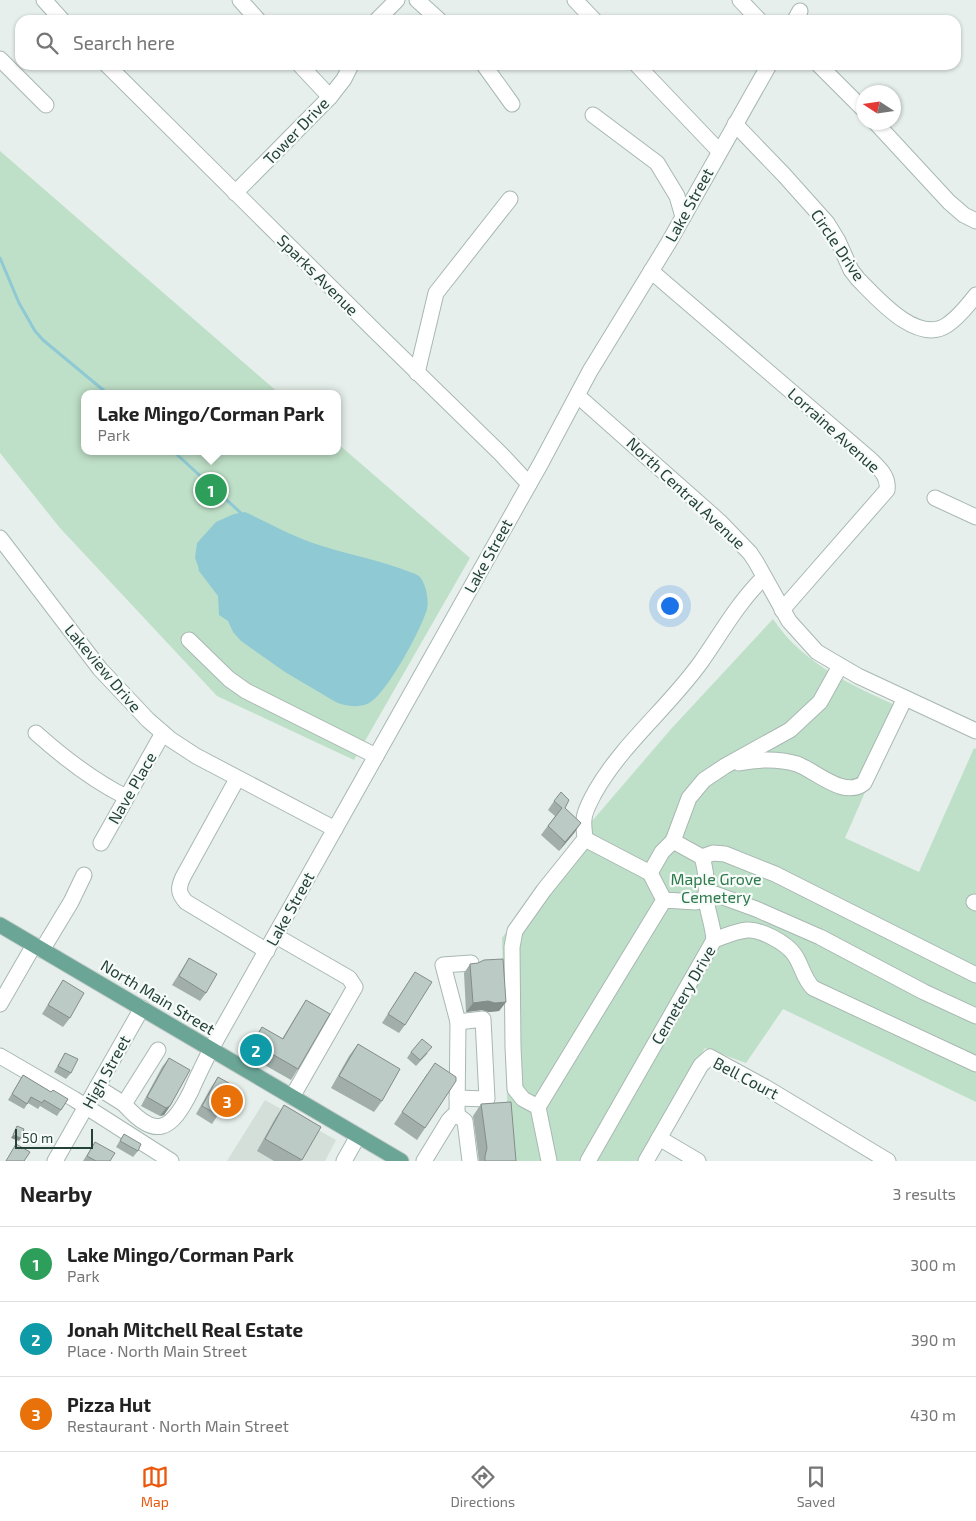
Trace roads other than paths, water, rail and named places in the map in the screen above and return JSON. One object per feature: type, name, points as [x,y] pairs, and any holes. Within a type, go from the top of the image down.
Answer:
[{"type":"main road","name":"North Main Street","points":[[0,925],[401,1161]]},
{"type":"street","points":[[44,0],[58,15]]},
{"type":"street","points":[[240,0],[254,15]]},
{"type":"street","points":[[382,15],[397,0]]},
{"type":"street","points":[[417,0],[434,15]]},
{"type":"street","points":[[575,0],[589,15]]},
{"type":"street","points":[[740,0],[754,15]]},
{"type":"street","points":[[0,59],[46,105]]},
{"type":"street","name":"Sparks Avenue","points":[[112,70],[501,454],[529,484]]},
{"type":"street","points":[[305,70],[330,97]]},
{"type":"street","name":"Tower Drive","points":[[235,193],[330,97],[344,80],[349,70]]},
{"type":"street","points":[[488,70],[512,104]]},
{"type":"street","points":[[642,70],[719,151]]},
{"type":"street","name":"Lake Street","points":[[124,1104],[133,1114],[149,1126],[170,1124],[183,1108],[211,1049],[529,484],[590,371],[651,271],[766,70]]},
{"type":"street","points":[[825,70],[856,102]]},
{"type":"street","points":[[593,115],[657,163],[676,196],[682,217]]},
{"type":"street","name":"Circle Drive","points":[[735,124],[827,223],[838,241],[851,270],[908,324],[924,330],[947,325],[976,295]]},
{"type":"street","points":[[882,130],[949,202],[964,215],[976,221]]},
{"type":"street","points":[[417,373],[436,293],[510,199]]},
{"type":"street","name":"Lorraine Avenue","points":[[651,271],[871,460],[883,473],[887,481],[887,490],[782,610]]},
{"type":"street","name":"North Central Avenue","points":[[578,396],[720,521],[750,553],[788,621],[817,652],[840,666],[904,698],[976,730]]},
{"type":"street","points":[[936,498],[976,517]]},
{"type":"street","name":"Lakeview Drive","points":[[2,546],[100,669],[132,704],[163,733],[183,748],[237,779],[335,829]]},
{"type":"street","points":[[538,1107],[523,1099],[515,1088],[512,947],[515,931],[544,890],[585,839],[584,819],[591,800],[603,778],[632,740],[670,700],[700,663],[746,595],[764,577]]},
{"type":"street","points":[[189,640],[229,679],[246,691],[376,756]]},
{"type":"street","points":[[650,874],[658,857],[673,841],[689,798],[704,780],[725,766],[790,730],[820,702],[840,666]]},
{"type":"street","points":[[725,766],[753,760],[775,759],[798,764],[842,787],[858,788],[864,783],[904,698]]},
{"type":"street","points":[[36,732],[72,764],[126,797]]},
{"type":"street","name":"Nave Place","points":[[101,843],[163,733]]},
{"type":"street","points":[[237,779],[183,877],[179,886],[180,895],[186,902],[267,951]]},
{"type":"street","points":[[585,839],[650,874],[664,900]]},
{"type":"street","points":[[673,841],[702,857],[706,868],[706,905],[714,933]]},
{"type":"street","points":[[702,857],[713,852],[725,854],[775,874],[976,975]]},
{"type":"street","points":[[0,1004],[71,902],[84,875]]},
{"type":"street","points":[[664,900],[696,902],[715,894],[794,925],[924,992],[976,1016]]},
{"type":"street","points":[[549,1161],[538,1107],[664,900]]},
{"type":"street","name":"Cemetery Drive","points":[[588,1161],[714,933],[749,930],[785,944],[795,955],[806,980],[813,988],[976,1064]]},
{"type":"street","points":[[276,936],[349,978],[355,987],[292,1096]]},
{"type":"street","points":[[457,1115],[458,1022],[443,965],[471,963]]},
{"type":"street","name":"High Street","points":[[55,1161],[142,1008]]},
{"type":"street","points":[[458,1022],[484,1019],[487,1099],[458,1098]]},
{"type":"street","points":[[96,1087],[124,1104],[158,1050]]},
{"type":"street","points":[[0,1056],[86,1107],[171,1161]]},
{"type":"street","name":"Bell Court","points":[[646,1161],[701,1065],[710,1057],[765,1087],[888,1161]]},
{"type":"street","points":[[424,1161],[449,1120],[457,1115]]},
{"type":"street","points":[[457,1115],[465,1121],[470,1161]]},
{"type":"street","points":[[344,1161],[358,1136]]},
{"type":"street","points":[[659,1138],[698,1161]]},
{"type":"water","points":[[245,512],[310,542],[391,565],[419,576],[425,587],[428,601],[424,618],[411,646],[393,676],[375,699],[367,704],[355,706],[338,703],[285,672],[241,641],[233,632],[228,621],[219,615],[218,596],[199,571],[195,558],[197,543],[216,522],[234,514]]},
{"type":"waterway","points":[[0,258],[19,303],[35,331],[43,340],[103,390]]},
{"type":"waterway","points":[[177,455],[242,514]]},
{"type":"place","name":"Lake Mingo/Corman Park","points":[[211,490]]},
{"type":"place","name":"Jonah Mitchell Real Estate","points":[[256,1050]]},
{"type":"place","name":"Pizza Hut","points":[[227,1101]]},
{"type":"park label","name":"Maple Grove Cemetery","points":[[716,888]]}]
